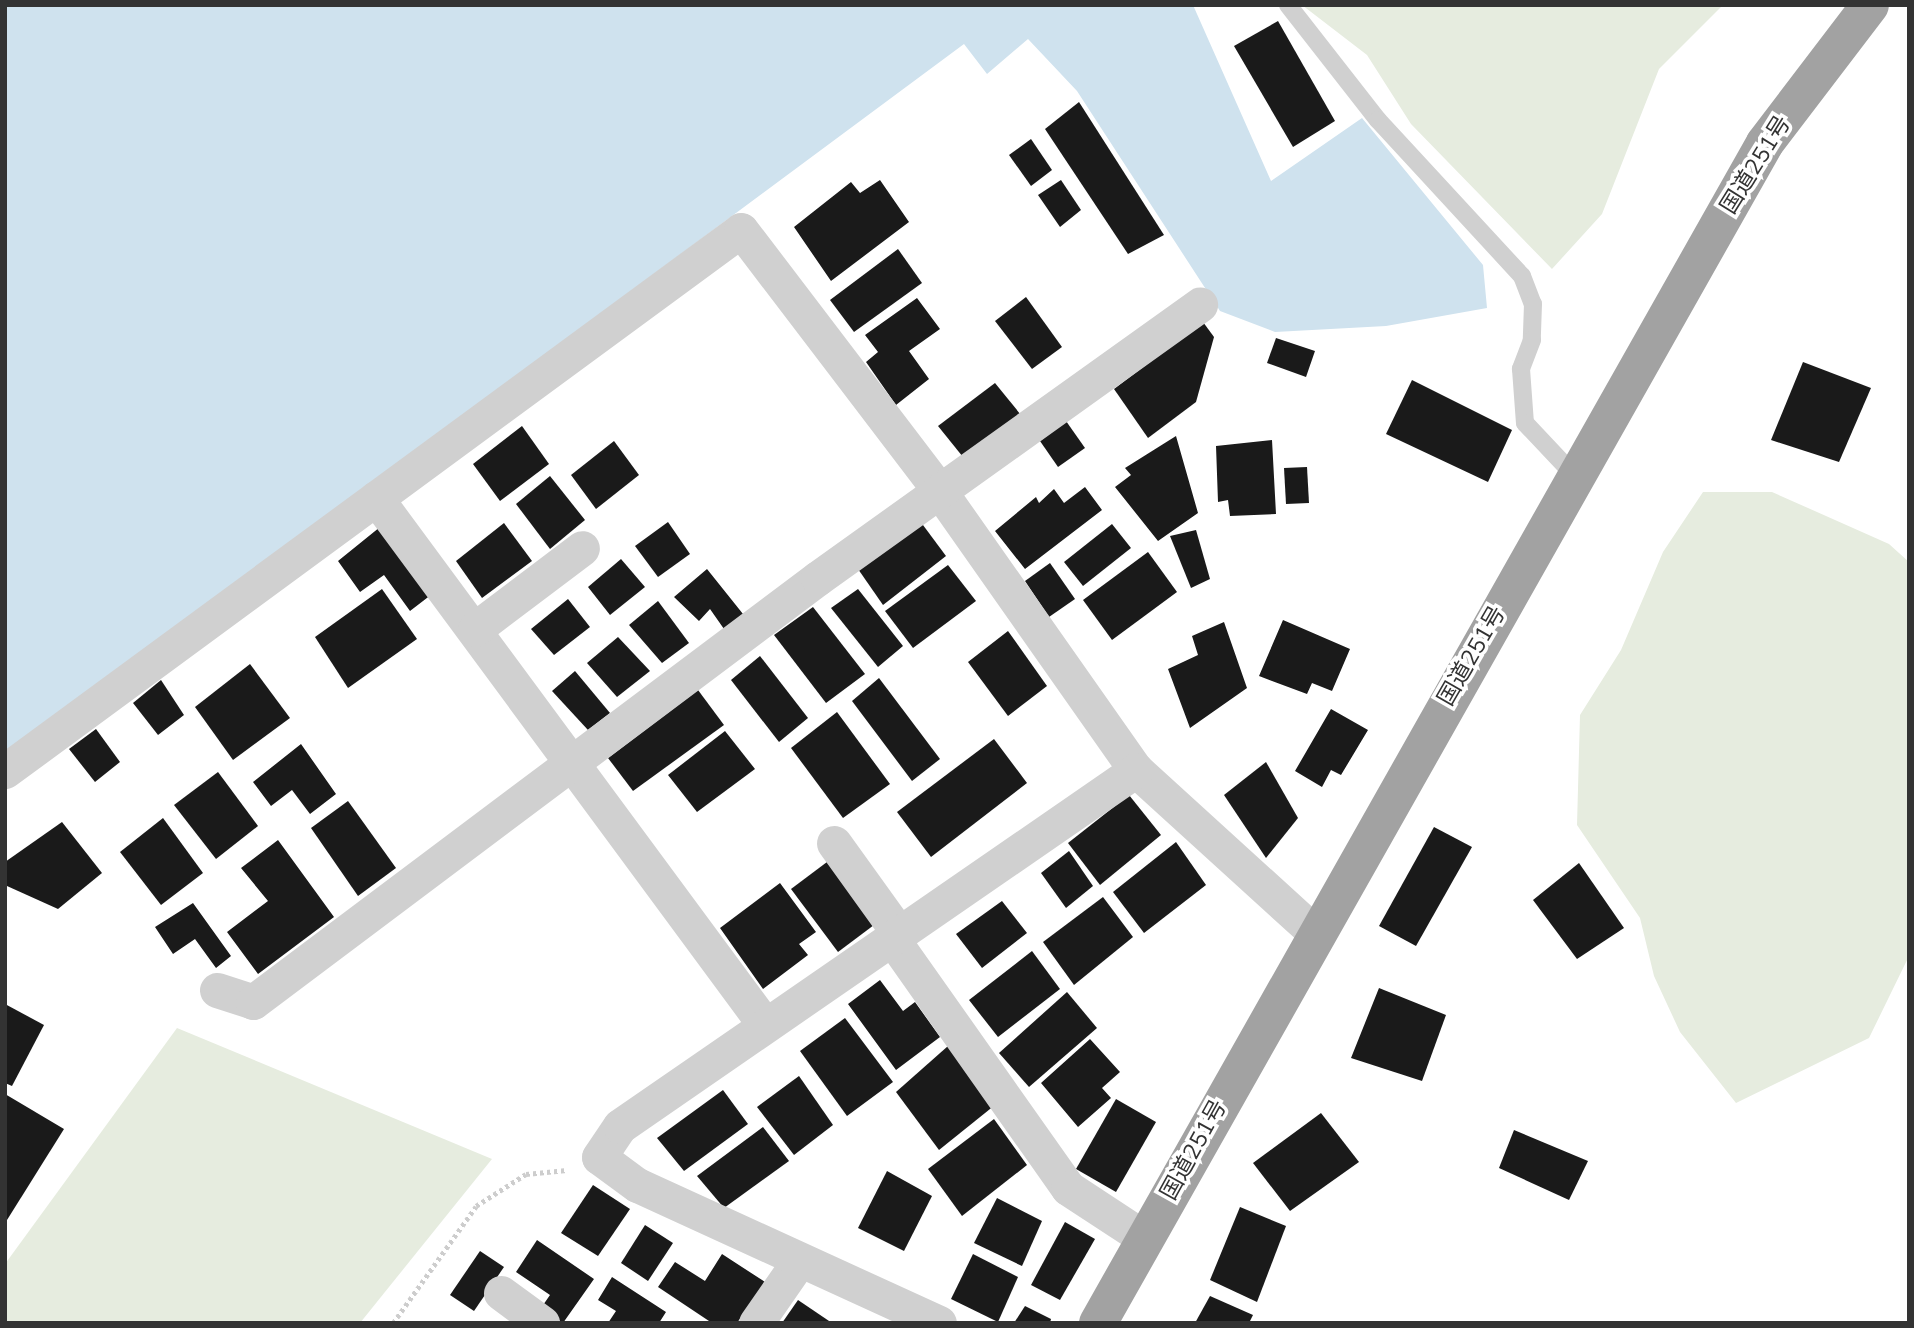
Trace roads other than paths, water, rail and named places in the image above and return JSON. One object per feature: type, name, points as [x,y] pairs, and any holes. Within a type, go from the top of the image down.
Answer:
[{"type":"highway","name":"国道251号","points":[[1098,1323],[1315,933],[1765,143],[1870,5]]},
{"type":"street","points":[[5,771],[741,230],[941,493],[1136,770],[1315,933]]},
{"type":"street","points":[[217,990],[253,1002],[573,760],[1200,305]]},
{"type":"street","points":[[376,498],[573,760],[765,1025]]},
{"type":"street","points":[[475,629],[582,548]]},
{"type":"street","points":[[939,1323],[799,1261],[606,1166],[598,1157],[620,1126],[894,934],[1136,770]]},
{"type":"street","points":[[834,843],[1068,1188],[1144,1238]]},
{"type":"street","points":[[756,1323],[799,1261]]},
{"type":"street","points":[[501,1293],[542,1323]]},
{"type":"lane","points":[[1288,5],[1378,120],[1522,276],[1533,304],[1532,340],[1521,369],[1525,423],[1575,477]]},
{"type":"water","points":[[5,5],[1193,5],[1271,181],[1362,118],[1483,265],[1487,308],[1386,326],[1275,332],[1220,311],[1077,91],[1028,39],[987,74],[964,44],[5,755]]}]
